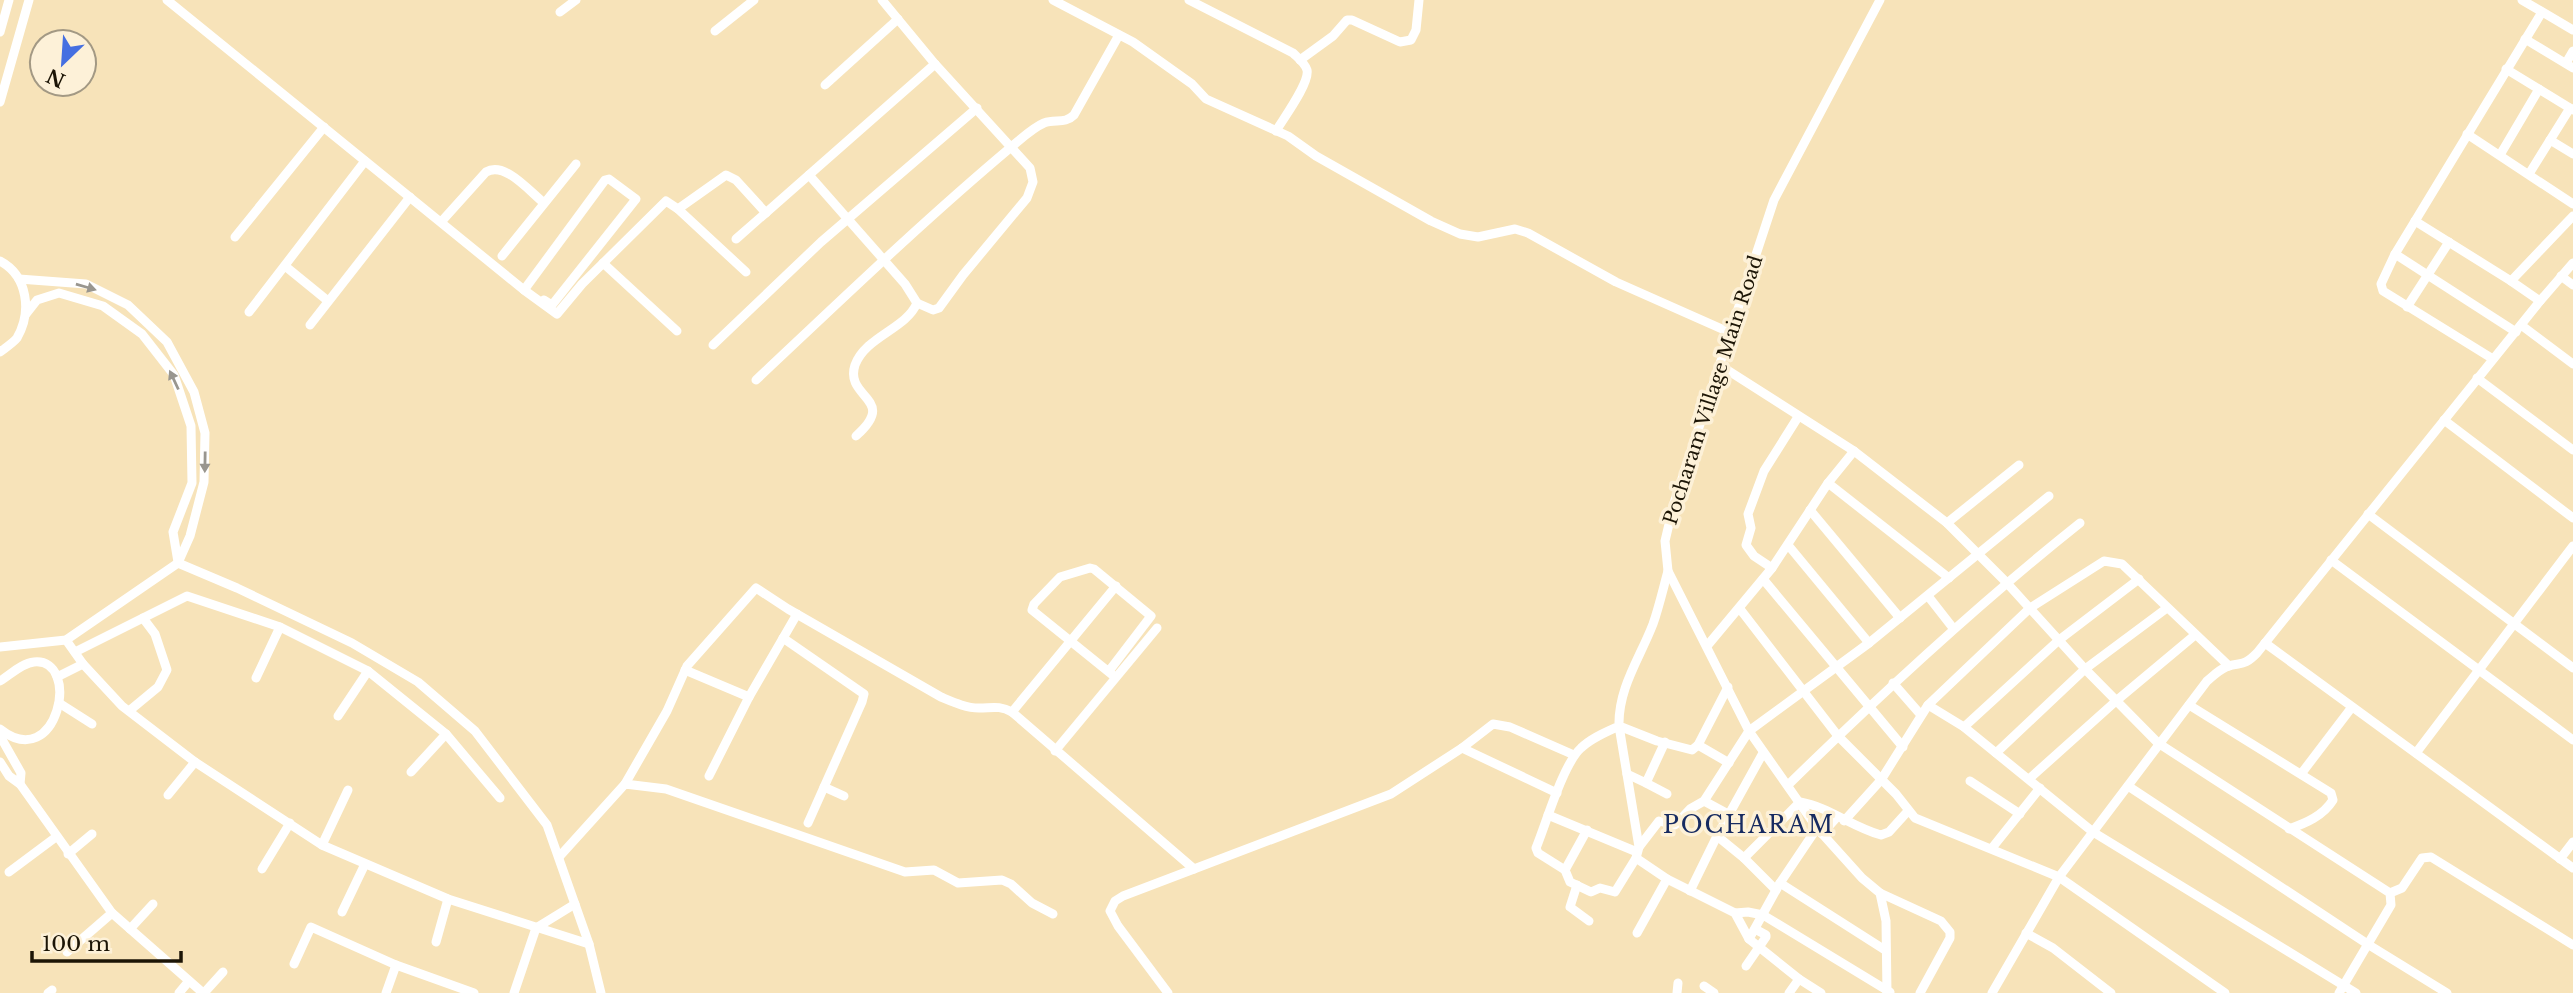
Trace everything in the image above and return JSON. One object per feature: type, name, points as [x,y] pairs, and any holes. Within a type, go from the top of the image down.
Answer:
[{"type":"street","points":[[0,32],[9,0]]},
{"type":"street","points":[[0,102],[29,0]]},
{"type":"street","points":[[167,0],[557,314],[663,202],[670,202],[746,272]]},
{"type":"street","points":[[560,12],[576,0]]},
{"type":"street","points":[[715,31],[754,0]]},
{"type":"street","points":[[882,0],[935,64],[1030,168],[1033,176],[1027,198],[939,308],[933,310],[917,303]]},
{"type":"street","points":[[1053,0],[1163,62],[1192,84],[1206,99],[1276,131],[1438,225],[1460,234],[1478,237],[1515,229],[1528,233],[1626,287],[1731,333]]},
{"type":"street","points":[[1189,0],[1293,53],[1306,66],[1308,75],[1276,131]]},
{"type":"street","points":[[1300,60],[1333,36],[1347,20],[1400,42],[1411,40],[1416,30],[1419,0]]},
{"type":"street","name":"Pocharam Village Main Road","points":[[1880,0],[1774,200],[1674,503],[1665,541],[1668,571],[1749,731],[1763,753],[1820,831],[1862,878],[1880,893],[1941,921],[1950,932],[1950,938],[1920,993]]},
{"type":"street","points":[[2522,0],[2573,30]]},
{"type":"street","points":[[2493,359],[2407,307],[2382,288],[2382,278],[2542,12]]},
{"type":"street","points":[[825,85],[898,19]]},
{"type":"street","points":[[756,380],[884,260],[1011,147],[1041,125],[1061,122],[1074,115],[1119,35]]},
{"type":"street","points":[[2525,39],[2569,66],[2573,51]]},
{"type":"street","points":[[736,239],[935,64]]},
{"type":"street","points":[[2506,69],[2572,109],[2529,174]]},
{"type":"street","points":[[2500,155],[2539,89]]},
{"type":"street","points":[[713,345],[847,220],[977,108]]},
{"type":"street","points":[[235,237],[324,127]]},
{"type":"street","points":[[2467,134],[2573,204]]},
{"type":"street","points":[[2550,140],[2573,154]]},
{"type":"street","points":[[249,312],[365,160]]},
{"type":"street","points":[[502,256],[576,164]]},
{"type":"street","points":[[441,222],[492,168],[507,172],[544,203]]},
{"type":"street","points":[[678,209],[726,175],[736,180],[766,213]]},
{"type":"street","points":[[809,175],[884,260],[917,303],[912,312],[879,338],[857,361],[855,378],[874,413],[868,426],[856,436]]},
{"type":"street","points":[[609,179],[636,200],[552,305],[525,288],[605,180],[609,179]]},
{"type":"street","points":[[310,325],[410,197]]},
{"type":"street","points":[[2511,281],[2573,216]]},
{"type":"street","points":[[2415,221],[2540,301]]},
{"type":"street","points":[[2407,307],[2449,242]]},
{"type":"street","points":[[2395,254],[2518,328],[2573,365]]},
{"type":"street","points":[[0,261],[19,279],[26,296],[26,314]]},
{"type":"street","points":[[603,263],[677,331]]},
{"type":"street","points":[[1992,993],[2059,877],[2207,681],[2229,666],[2246,664],[2265,643],[2477,378],[2573,263]]},
{"type":"street","points":[[285,266],[328,301]]},
{"type":"street","points":[[2561,276],[2573,285]]},
{"type":"street","points":[[0,647],[66,640],[178,563],[190,536],[204,482],[205,433],[194,392],[167,342],[128,305],[86,284],[19,279]]},
{"type":"street","points":[[0,352],[16,339],[26,314],[37,300],[59,293],[103,306],[142,334],[174,375],[191,426],[192,483],[173,532],[178,563]]},
{"type":"street","points":[[1721,366],[1853,450],[1947,523],[2158,743],[2390,894]]},
{"type":"street","points":[[2477,378],[2573,450]]},
{"type":"street","points":[[1772,568],[1754,556],[1746,545],[1751,528],[1748,514],[1773,455],[1798,417]]},
{"type":"street","points":[[2444,420],[2573,518]]},
{"type":"street","points":[[1707,646],[1772,568],[1853,450]]},
{"type":"street","points":[[1947,523],[2019,465]]},
{"type":"street","points":[[1828,483],[1949,578]]},
{"type":"street","points":[[1587,830],[1566,870],[1568,879],[1591,892],[1600,888],[1615,892],[1658,821],[1675,825],[1690,809],[1704,801],[1749,731],[1900,618],[2049,496]]},
{"type":"street","points":[[1810,510],[1900,618]]},
{"type":"street","points":[[2368,514],[2573,668]]},
{"type":"street","points":[[1788,785],[1953,628],[2080,523]]},
{"type":"street","points":[[1788,545],[1868,643]]},
{"type":"street","points":[[2416,753],[2573,546]]},
{"type":"street","points":[[2331,560],[2573,740]]},
{"type":"street","points":[[1749,939],[1778,886],[1820,831],[1840,819],[1881,780],[1928,705],[2030,608],[2104,561],[2122,564],[2229,666]]},
{"type":"street","points":[[178,563],[352,643],[418,682],[475,731],[547,825],[589,944],[601,993]]},
{"type":"street","points":[[1055,751],[1112,674],[1151,618],[1116,586],[1090,568],[1060,577],[1034,604],[1032,610],[1112,674]]},
{"type":"street","points":[[1637,852],[1618,712],[1624,688],[1654,621],[1668,571]]},
{"type":"street","points":[[1763,579],[1903,747]]},
{"type":"street","points":[[1964,727],[2059,639],[2139,579]]},
{"type":"street","points":[[1012,712],[1116,586]]},
{"type":"street","points":[[559,857],[625,784],[662,721],[685,670],[756,587],[797,614],[957,704],[978,708],[993,706],[1012,712],[1194,869]]},
{"type":"street","points":[[75,652],[187,596],[280,627],[368,671],[446,734],[500,798]]},
{"type":"street","points":[[1928,596],[1953,628]]},
{"type":"street","points":[[1996,753],[2085,669],[2167,608]]},
{"type":"street","points":[[1740,609],[1838,736],[1896,794],[1908,811],[1921,821],[2059,877],[2225,993]]},
{"type":"street","points":[[709,776],[749,697],[797,614]]},
{"type":"street","points":[[129,711],[158,687],[167,670],[155,634],[143,618]]},
{"type":"street","points":[[256,678],[280,627]]},
{"type":"street","points":[[1112,674],[1157,628]]},
{"type":"street","points":[[2029,779],[2194,635]]},
{"type":"street","points":[[783,638],[864,694],[863,702],[808,823]]},
{"type":"street","points":[[66,640],[104,689],[129,711],[195,762],[322,845],[448,899],[589,944]]},
{"type":"street","points":[[2265,643],[2573,868]]},
{"type":"street","points":[[0,681],[26,664],[35,662],[47,664],[57,677],[61,689],[51,723],[41,734],[29,739],[13,737],[0,729]]},
{"type":"street","points":[[57,677],[83,664]]},
{"type":"street","points":[[685,670],[749,697]]},
{"type":"street","points":[[338,716],[368,671]]},
{"type":"street","points":[[1893,684],[1921,715]]},
{"type":"street","points":[[1566,870],[1542,856],[1536,848],[1574,755],[1588,742],[1619,726],[1692,750],[1698,745],[1728,687]]},
{"type":"street","points":[[59,703],[92,724]]},
{"type":"street","points":[[1928,705],[1964,727],[2093,832],[2342,989],[2356,993]]},
{"type":"street","points":[[2189,705],[2332,793],[2333,800],[2316,817],[2289,829]]},
{"type":"street","points":[[2301,774],[2353,707]]},
{"type":"street","points":[[1168,993],[1118,926],[1110,911],[1115,901],[1123,896],[1391,794],[1462,748],[1493,724],[1574,755]]},
{"type":"street","points":[[411,772],[446,734]]},
{"type":"street","points":[[0,736],[21,773],[20,784]]},
{"type":"street","points":[[1646,783],[1665,743]]},
{"type":"street","points":[[1698,745],[1729,763]]},
{"type":"street","points":[[1462,748],[1557,793]]},
{"type":"street","points":[[1690,891],[1728,814],[1763,753]]},
{"type":"street","points":[[0,762],[9,776],[20,784],[112,913],[204,993],[223,972]]},
{"type":"street","points":[[168,795],[195,762]]},
{"type":"street","points":[[1627,774],[1668,794]]},
{"type":"street","points":[[1970,781],[2020,814]]},
{"type":"street","points":[[625,784],[666,789],[905,872],[934,870],[958,883],[1002,880],[1011,884],[1032,903],[1053,914]]},
{"type":"street","points":[[2128,786],[2369,946],[2447,993]]},
{"type":"street","points":[[824,788],[844,796]]},
{"type":"street","points":[[1992,848],[2040,788]]},
{"type":"street","points":[[322,845],[348,790]]},
{"type":"street","points":[[1704,801],[1728,814]]},
{"type":"street","points":[[1744,858],[1800,802],[1818,805],[1840,819],[1886,835],[1908,811]]},
{"type":"street","points":[[1549,816],[1637,852],[1667,879],[1735,913],[1763,915],[1889,992]]},
{"type":"street","points":[[262,869],[290,823]]},
{"type":"street","points":[[68,854],[92,834]]},
{"type":"street","points":[[1717,836],[1778,886],[1885,950]]},
{"type":"street","points":[[9,872],[56,837]]},
{"type":"street","points":[[2560,859],[2573,842]]},
{"type":"street","points":[[2390,894],[2402,888],[2421,858],[2431,857],[2573,945]]},
{"type":"street","points":[[342,912],[365,864]]},
{"type":"street","points":[[1637,933],[1667,879]]},
{"type":"street","points":[[1577,885],[1570,907],[1589,921]]},
{"type":"street","points":[[1880,893],[1885,921],[1889,992]]},
{"type":"street","points":[[2342,989],[2391,905],[2390,894]]},
{"type":"street","points":[[436,942],[448,899]]},
{"type":"street","points":[[130,929],[153,904]]},
{"type":"street","points":[[514,993],[536,928],[575,904]]},
{"type":"street","points":[[67,952],[112,913]]},
{"type":"street","points":[[1735,913],[1749,939],[1798,979],[1821,993]]},
{"type":"street","points":[[293,964],[311,927],[396,965],[474,993]]},
{"type":"street","points":[[1746,967],[1766,935],[1755,929]]},
{"type":"street","points":[[2026,933],[2053,948],[2111,993]]},
{"type":"street","points":[[386,993],[396,965]]},
{"type":"street","points":[[1789,993],[1798,979]]},
{"type":"street","points":[[179,993],[189,981]]},
{"type":"street","points":[[1704,986],[1714,993]]},
{"type":"district","name":"POCHARAM","points":[[1749,825]]}]
